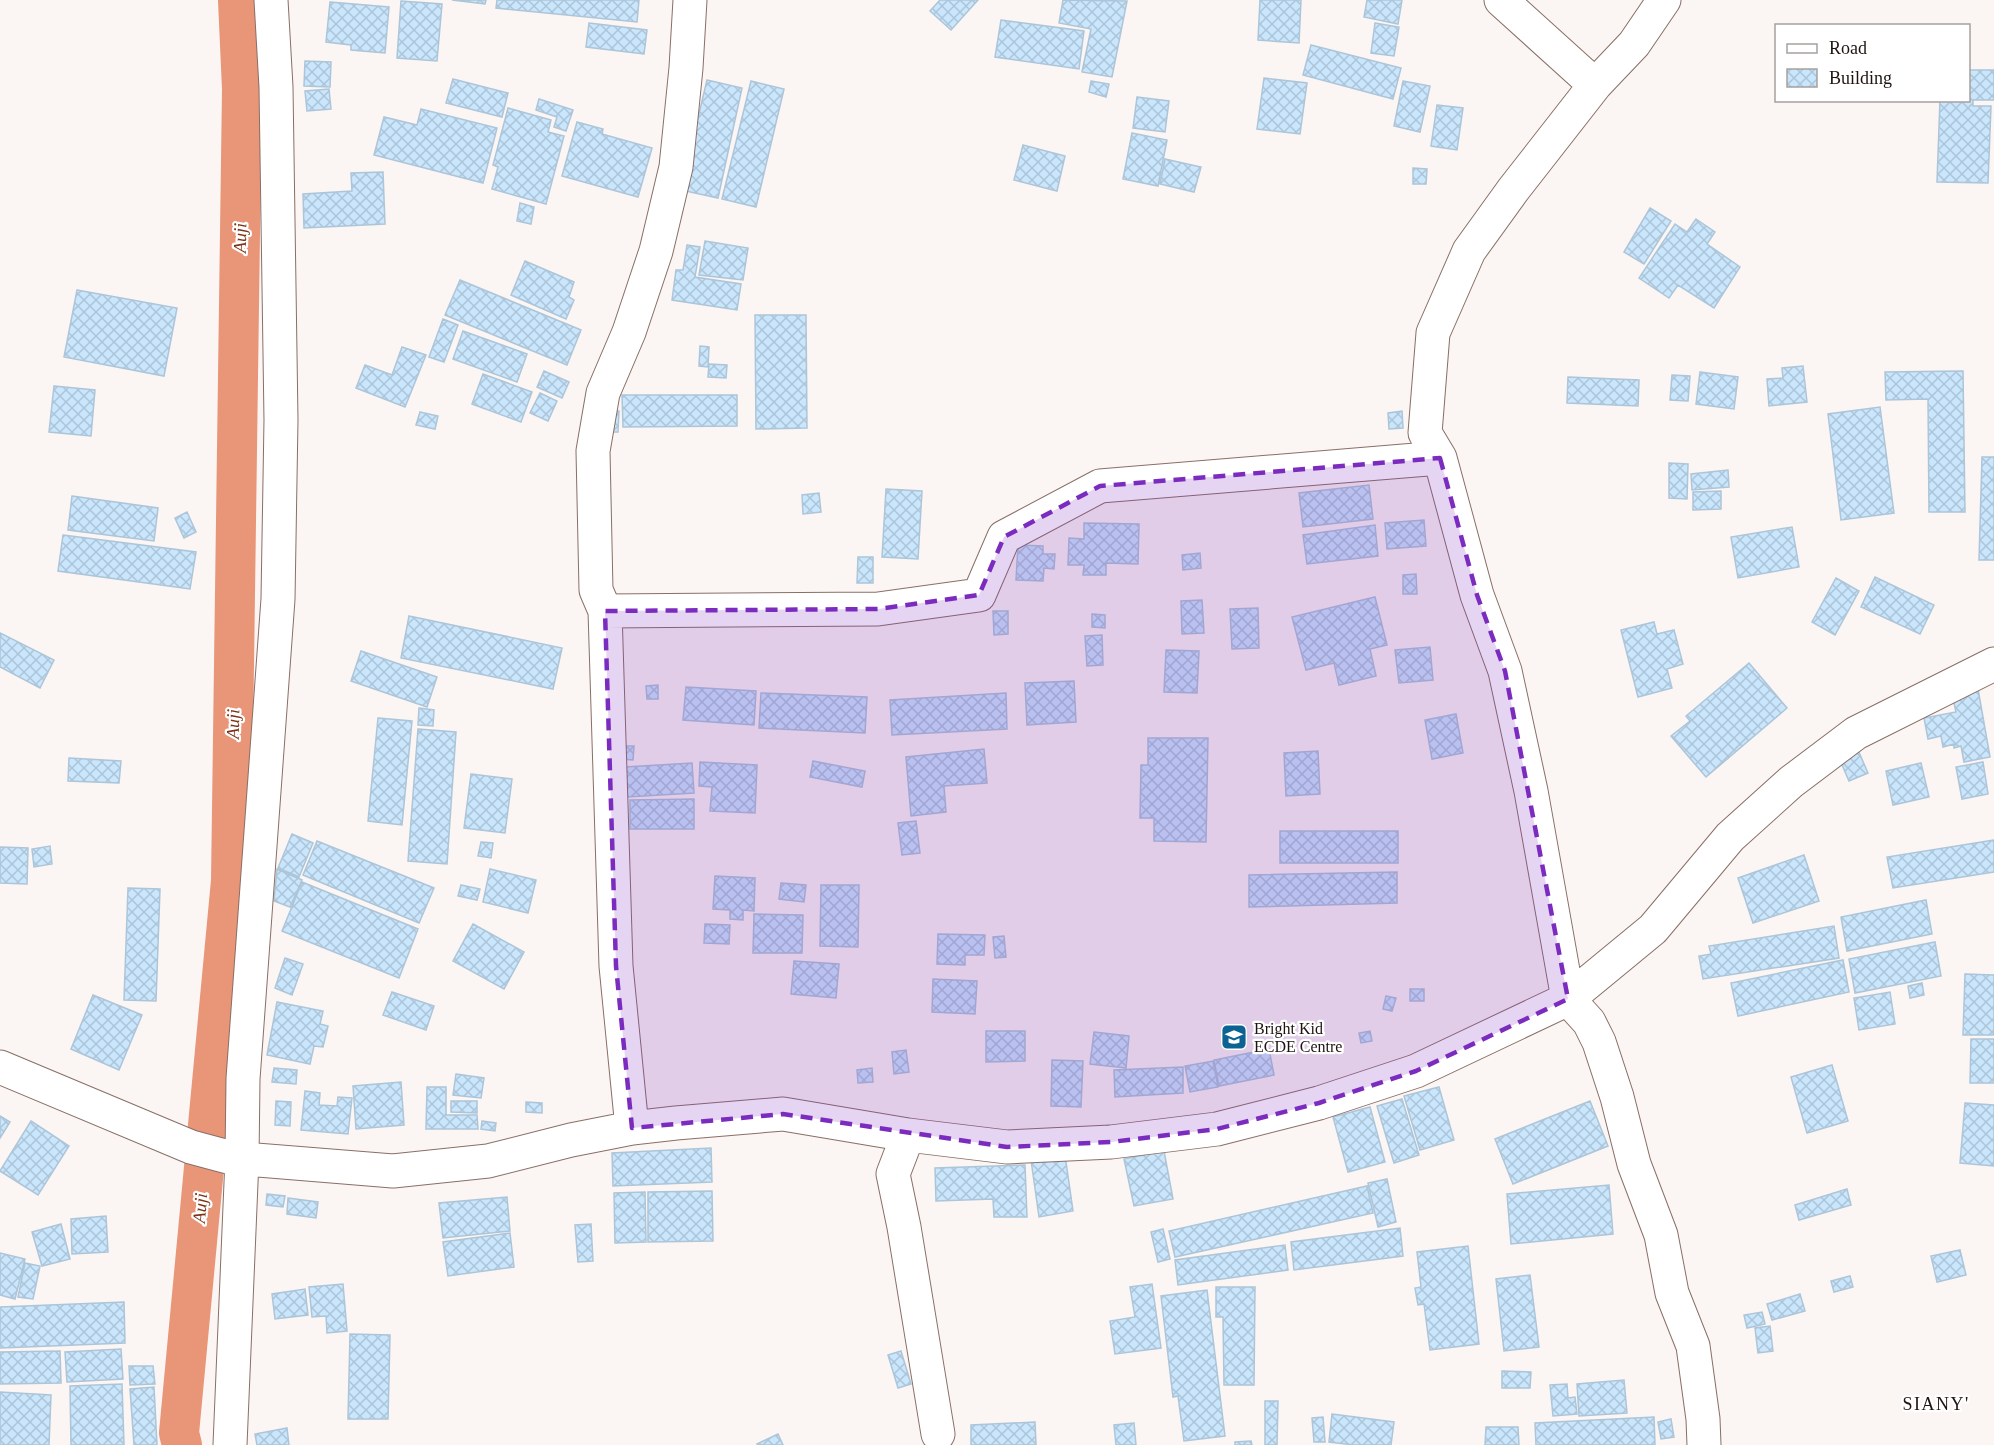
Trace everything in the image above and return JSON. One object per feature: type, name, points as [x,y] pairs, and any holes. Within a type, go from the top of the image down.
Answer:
[{"type":"street","points":[[230,1445],[237,1159],[278,599],[281,420],[276,87],[271,0]]},
{"type":"street","points":[[632,1128],[616,966],[605,610],[596,590],[593,451],[603,393],[629,332],[656,251],[676,167],[690,0]]},
{"type":"street","points":[[1501,0],[1595,85]]},
{"type":"street","points":[[1634,44],[1652,0]]},
{"type":"street","points":[[1664,0],[1634,44],[1595,85],[1513,190],[1469,251],[1433,333],[1425,433],[1440,458],[1477,595],[1505,671],[1531,791],[1568,999],[1589,1022],[1599,1042],[1617,1097],[1634,1164],[1661,1235],[1672,1293],[1692,1346],[1703,1419],[1704,1445]]},
{"type":"street","points":[[605,610],[878,609],[979,595],[1004,537],[1100,486],[1440,458]]},
{"type":"street","points":[[0,1067],[191,1147],[237,1159],[393,1171],[488,1161],[571,1140],[632,1128],[783,1114],[908,1135],[1007,1147],[1111,1142],[1217,1129],[1319,1103],[1416,1071],[1568,999],[1653,929],[1730,837],[1791,782],[1856,733],[1994,664]]},
{"type":"street","points":[[908,1135],[893,1174],[904,1227],[938,1434]]},
{"type":"highlighted area","points":[[1440,458],[1477,595],[1505,671],[1568,999],[1416,1071],[1319,1103],[1217,1129],[1111,1142],[1007,1147],[783,1114],[632,1128],[616,966],[605,611],[878,609],[979,595],[1004,537],[1100,486]]},
{"type":"building","points":[[452,0],[486,0],[485,4]]},
{"type":"building","points":[[497,0],[639,0],[637,22],[496,8]]},
{"type":"building","points":[[940,0],[978,0],[951,30],[930,11]]},
{"type":"building","points":[[1063,0],[1127,1],[1112,77],[1082,72],[1091,29],[1059,23]]},
{"type":"building","points":[[1260,0],[1301,0],[1299,43],[1258,40]]},
{"type":"building","points":[[1367,0],[1402,0],[1398,24],[1364,17]]},
{"type":"building","points":[[401,1],[442,4],[437,61],[397,58]]},
{"type":"building","points":[[330,2],[389,7],[385,53],[351,50],[351,45],[326,42]]},
{"type":"building","points":[[1001,20],[1084,31],[1079,69],[995,57]]},
{"type":"building","points":[[589,23],[647,30],[644,54],[586,47]]},
{"type":"building","points":[[1375,23],[1399,27],[1394,56],[1371,53]]},
{"type":"building","points":[[1311,45],[1401,68],[1393,99],[1303,75]]},
{"type":"building","points":[[305,61],[331,62],[330,87],[304,86]]},
{"type":"building","points":[[1970,70],[1994,70],[1994,100],[1973,100],[1973,106],[1991,106],[1988,183],[1937,182],[1940,102],[1970,102]]},
{"type":"building","points":[[1264,78],[1307,83],[1300,134],[1257,129]]},
{"type":"building","points":[[453,79],[508,93],[502,117],[446,103]]},
{"type":"building","points":[[707,80],[742,88],[718,198],[681,190]]},
{"type":"building","points":[[751,81],[784,89],[756,207],[722,199]]},
{"type":"building","points":[[1091,81],[1109,84],[1106,97],[1089,92]]},
{"type":"building","points":[[1403,81],[1430,86],[1420,132],[1394,126]]},
{"type":"building","points":[[329,89],[331,109],[307,111],[305,91]]},
{"type":"building","points":[[1137,97],[1169,101],[1165,132],[1133,128]]},
{"type":"building","points":[[539,99],[573,110],[566,131],[554,127],[557,117],[536,110]]},
{"type":"building","points":[[1437,105],[1463,108],[1457,150],[1431,146]]},
{"type":"building","points":[[508,108],[551,120],[548,132],[564,136],[546,204],[492,189],[498,167],[493,165]]},
{"type":"building","points":[[421,109],[497,128],[483,183],[374,155],[384,117],[417,125]]},
{"type":"building","points":[[577,122],[603,129],[602,134],[652,148],[638,197],[562,176]]},
{"type":"building","points":[[1132,133],[1167,140],[1158,186],[1123,179]]},
{"type":"building","points":[[1023,145],[1065,156],[1057,191],[1014,180]]},
{"type":"building","points":[[1165,159],[1201,167],[1194,192],[1160,184]]},
{"type":"building","points":[[1413,168],[1427,169],[1426,184],[1413,184]]},
{"type":"building","points":[[383,172],[385,224],[304,228],[303,194],[352,191],[351,173]]},
{"type":"building","points":[[520,203],[534,207],[531,224],[517,221]]},
{"type":"building","points":[[1650,208],[1671,221],[1644,264],[1624,252]]},
{"type":"building","points":[[1696,219],[1715,232],[1707,244],[1740,267],[1714,308],[1678,285],[1669,298],[1639,278],[1675,224],[1687,232]]},
{"type":"building","points":[[705,241],[748,248],[743,280],[699,275]]},
{"type":"building","points":[[687,245],[700,247],[695,277],[741,284],[737,310],[672,300],[676,270],[683,270]]},
{"type":"building","points":[[525,261],[574,282],[569,297],[574,300],[566,319],[511,295]]},
{"type":"building","points":[[460,280],[581,330],[567,365],[445,315]]},
{"type":"building","points":[[77,290],[177,308],[164,376],[64,357]]},
{"type":"building","points":[[755,315],[806,315],[807,428],[756,429]]},
{"type":"building","points":[[443,319],[458,325],[444,362],[429,357]]},
{"type":"building","points":[[463,331],[527,354],[517,382],[453,359]]},
{"type":"building","points":[[700,346],[709,347],[708,367],[699,366]]},
{"type":"building","points":[[402,347],[426,355],[405,407],[356,388],[365,365],[392,375]]},
{"type":"building","points":[[709,364],[727,365],[726,378],[708,377]]},
{"type":"building","points":[[1803,366],[1807,402],[1769,406],[1767,379],[1783,378],[1782,368]]},
{"type":"building","points":[[544,371],[569,382],[562,398],[537,387]]},
{"type":"building","points":[[1963,371],[1965,512],[1929,512],[1928,399],[1886,400],[1885,372]]},
{"type":"building","points":[[1700,372],[1738,377],[1734,409],[1696,404]]},
{"type":"building","points":[[483,374],[532,392],[521,422],[472,404]]},
{"type":"building","points":[[1672,375],[1690,376],[1688,401],[1670,400]]},
{"type":"building","points":[[1568,377],[1639,380],[1638,406],[1567,403]]},
{"type":"building","points":[[54,386],[95,390],[91,436],[49,432]]},
{"type":"building","points":[[540,393],[557,401],[548,421],[530,413]]},
{"type":"building","points":[[622,395],[737,395],[737,426],[623,427]]},
{"type":"building","points":[[1880,407],[1894,513],[1841,520],[1828,414]]},
{"type":"building","points":[[605,411],[619,411],[618,432],[605,432]]},
{"type":"building","points":[[1402,411],[1403,428],[1389,429],[1388,413]]},
{"type":"building","points":[[420,412],[438,416],[435,429],[416,425]]},
{"type":"building","points":[[1982,457],[1994,457],[1994,560],[1979,560]]},
{"type":"building","points":[[1669,463],[1688,464],[1687,499],[1669,498]]},
{"type":"building","points":[[1728,470],[1729,487],[1692,490],[1691,474]]},
{"type":"building","points":[[1369,485],[1373,519],[1303,527],[1299,493]]},
{"type":"building","points":[[886,489],[922,491],[918,559],[882,557]]},
{"type":"building","points":[[1721,491],[1721,509],[1693,510],[1693,492]]},
{"type":"building","points":[[819,493],[821,512],[803,514],[802,495]]},
{"type":"building","points":[[72,496],[158,508],[154,541],[68,530]]},
{"type":"building","points":[[187,512],[196,532],[184,538],[175,518]]},
{"type":"building","points":[[1424,520],[1426,546],[1387,549],[1385,523]]},
{"type":"building","points":[[1084,523],[1139,524],[1138,564],[1106,563],[1106,575],[1083,575],[1084,565],[1068,565],[1069,538],[1084,539]]},
{"type":"building","points":[[1375,525],[1378,556],[1307,564],[1303,535]]},
{"type":"building","points":[[1792,527],[1799,567],[1738,578],[1731,537]]},
{"type":"building","points":[[63,535],[196,552],[190,589],[58,571]]},
{"type":"building","points":[[1018,545],[1043,546],[1043,554],[1055,554],[1054,569],[1044,568],[1043,581],[1016,580]]},
{"type":"building","points":[[1200,553],[1201,568],[1183,570],[1182,555]]},
{"type":"building","points":[[858,557],[873,557],[873,583],[857,583]]},
{"type":"building","points":[[1416,574],[1417,594],[1403,594],[1403,575]]},
{"type":"building","points":[[1875,577],[1934,605],[1920,634],[1861,607]]},
{"type":"building","points":[[1836,578],[1859,591],[1835,635],[1812,622]]},
{"type":"building","points":[[1375,597],[1387,645],[1370,649],[1376,676],[1339,685],[1334,663],[1306,670],[1292,617]]},
{"type":"building","points":[[1202,600],[1204,633],[1182,634],[1181,601]]},
{"type":"building","points":[[1258,608],[1259,648],[1232,649],[1230,609]]},
{"type":"building","points":[[993,611],[1008,611],[1008,634],[994,635]]},
{"type":"building","points":[[1092,614],[1105,615],[1105,628],[1092,627]]},
{"type":"building","points":[[409,616],[562,648],[553,689],[401,658]]},
{"type":"building","points":[[1654,622],[1657,634],[1674,630],[1683,664],[1667,669],[1672,688],[1638,697],[1621,630]]},
{"type":"building","points":[[0,633],[54,660],[40,688],[0,667]]},
{"type":"building","points":[[1102,635],[1103,665],[1087,666],[1085,636]]},
{"type":"building","points":[[1430,647],[1433,680],[1399,683],[1395,650]]},
{"type":"building","points":[[1166,650],[1199,651],[1197,693],[1164,692]]},
{"type":"building","points":[[361,651],[437,677],[427,707],[351,681]]},
{"type":"building","points":[[1749,663],[1787,708],[1706,777],[1671,736],[1690,721],[1686,716]]},
{"type":"building","points":[[1074,681],[1076,722],[1027,725],[1025,683]]},
{"type":"building","points":[[658,685],[658,699],[647,699],[646,686]]},
{"type":"building","points":[[686,687],[756,691],[754,725],[683,720]]},
{"type":"building","points":[[1978,689],[1990,757],[1964,762],[1961,746],[1954,748],[1954,744],[1943,747],[1941,736],[1928,739],[1924,718],[1956,712],[1952,694]]},
{"type":"building","points":[[761,693],[867,697],[865,733],[759,728]]},
{"type":"building","points":[[1006,693],[1007,729],[892,735],[890,700]]},
{"type":"building","points":[[419,708],[434,710],[433,726],[418,725]]},
{"type":"building","points":[[1456,714],[1463,753],[1432,759],[1425,720]]},
{"type":"building","points":[[378,718],[412,721],[402,825],[368,821]]},
{"type":"building","points":[[418,729],[456,732],[447,864],[408,861]]},
{"type":"building","points":[[1148,738],[1208,738],[1206,842],[1154,841],[1154,818],[1140,818],[1141,765],[1148,765]]},
{"type":"building","points":[[621,746],[634,746],[633,760],[620,759]]},
{"type":"building","points":[[984,749],[987,783],[944,786],[946,812],[911,816],[906,757]]},
{"type":"building","points":[[1858,750],[1868,773],[1849,781],[1839,758]]},
{"type":"building","points":[[1318,751],[1320,794],[1286,796],[1284,753]]},
{"type":"building","points":[[69,758],[121,761],[119,783],[68,781]]},
{"type":"building","points":[[813,761],[865,771],[862,787],[810,777]]},
{"type":"building","points":[[700,762],[757,765],[755,813],[710,811],[712,787],[699,786]]},
{"type":"building","points":[[1983,762],[1988,794],[1962,799],[1956,767]]},
{"type":"building","points":[[692,763],[694,793],[627,797],[625,767]]},
{"type":"building","points":[[1921,763],[1929,797],[1893,805],[1886,771]]},
{"type":"building","points":[[471,774],[512,779],[505,833],[464,828]]},
{"type":"building","points":[[694,799],[694,829],[630,829],[630,800]]},
{"type":"building","points":[[916,821],[920,853],[902,855],[898,823]]},
{"type":"building","points":[[1280,831],[1398,831],[1398,863],[1280,863]]},
{"type":"building","points":[[292,834],[313,843],[299,877],[278,868]]},
{"type":"building","points":[[1994,840],[1994,872],[1893,888],[1887,857]]},
{"type":"building","points":[[317,841],[434,888],[419,923],[303,875]]},
{"type":"building","points":[[481,842],[493,843],[491,858],[478,856]]},
{"type":"building","points":[[50,846],[52,864],[34,867],[32,849]]},
{"type":"building","points":[[0,847],[28,848],[27,884],[0,883]]},
{"type":"building","points":[[1804,855],[1819,901],[1753,923],[1738,878]]},
{"type":"building","points":[[277,869],[302,880],[290,907],[274,901]]},
{"type":"building","points":[[490,869],[536,880],[528,913],[483,902]]},
{"type":"building","points":[[1397,872],[1397,903],[1249,907],[1249,875]]},
{"type":"building","points":[[715,876],[755,878],[754,911],[743,910],[743,920],[730,919],[730,910],[713,909]]},
{"type":"building","points":[[302,882],[418,929],[399,978],[282,931]]},
{"type":"building","points":[[781,883],[806,885],[804,902],[779,899]]},
{"type":"building","points":[[461,885],[480,889],[477,900],[458,896]]},
{"type":"building","points":[[821,885],[859,885],[858,947],[820,946]]},
{"type":"building","points":[[128,888],[160,889],[156,1001],[124,1000]]},
{"type":"building","points":[[1926,900],[1932,934],[1847,951],[1841,917]]},
{"type":"building","points":[[754,914],[803,915],[802,953],[753,953]]},
{"type":"building","points":[[473,924],[524,952],[504,989],[453,961]]},
{"type":"building","points":[[705,924],[730,925],[729,944],[704,943]]},
{"type":"building","points":[[1834,926],[1839,958],[1703,979],[1699,956],[1711,954],[1709,946]]},
{"type":"building","points":[[938,934],[985,935],[984,955],[965,955],[965,965],[937,964]]},
{"type":"building","points":[[1004,936],[1006,957],[995,958],[993,937]]},
{"type":"building","points":[[1935,942],[1941,976],[1855,993],[1849,959]]},
{"type":"building","points":[[285,958],[303,964],[292,995],[275,988]]},
{"type":"building","points":[[1843,960],[1849,992],[1738,1016],[1731,983]]},
{"type":"building","points":[[794,961],[839,964],[836,998],[791,994]]},
{"type":"building","points":[[1965,974],[1994,975],[1994,1035],[1963,1035]]},
{"type":"building","points":[[933,979],[977,981],[975,1014],[932,1012]]},
{"type":"building","points":[[1922,983],[1924,995],[1910,998],[1908,986]]},
{"type":"building","points":[[1410,989],[1424,989],[1424,1001],[1410,1001]]},
{"type":"building","points":[[392,992],[434,1006],[426,1030],[383,1015]]},
{"type":"building","points":[[1890,992],[1895,1024],[1859,1030],[1854,998]]},
{"type":"building","points":[[93,995],[142,1015],[119,1070],[71,1049]]},
{"type":"building","points":[[1386,996],[1396,998],[1392,1011],[1383,1009]]},
{"type":"building","points":[[277,1002],[323,1011],[320,1024],[328,1026],[323,1047],[314,1046],[310,1064],[267,1055]]},
{"type":"building","points":[[986,1031],[1025,1031],[1025,1061],[986,1062]]},
{"type":"building","points":[[1370,1031],[1372,1041],[1361,1043],[1359,1033]]},
{"type":"building","points":[[1094,1032],[1129,1036],[1126,1068],[1090,1064]]},
{"type":"building","points":[[1971,1039],[1994,1039],[1994,1083],[1970,1083]]},
{"type":"building","points":[[1269,1049],[1274,1075],[1219,1086],[1214,1060]]},
{"type":"building","points":[[906,1050],[909,1072],[894,1074],[892,1052]]},
{"type":"building","points":[[1052,1060],[1083,1061],[1081,1107],[1051,1106]]},
{"type":"building","points":[[1213,1061],[1218,1087],[1190,1092],[1185,1066]]},
{"type":"building","points":[[1832,1065],[1848,1121],[1807,1133],[1791,1077]]},
{"type":"building","points":[[1183,1067],[1183,1093],[1115,1097],[1114,1070]]},
{"type":"building","points":[[274,1068],[297,1070],[296,1084],[272,1082]]},
{"type":"building","points":[[872,1068],[873,1082],[858,1083],[857,1070]]},
{"type":"building","points":[[456,1074],[484,1078],[481,1098],[453,1095]]},
{"type":"building","points":[[401,1082],[404,1125],[356,1129],[353,1086]]},
{"type":"building","points":[[427,1087],[446,1087],[446,1115],[477,1115],[478,1129],[426,1129]]},
{"type":"building","points":[[1439,1087],[1454,1140],[1420,1150],[1404,1096]]},
{"type":"building","points":[[305,1091],[320,1093],[319,1105],[337,1106],[338,1097],[352,1098],[348,1134],[301,1130]]},
{"type":"building","points":[[1402,1099],[1419,1155],[1394,1163],[1377,1106]]},
{"type":"building","points":[[276,1101],[291,1102],[290,1126],[275,1125]]},
{"type":"building","points":[[451,1101],[477,1101],[477,1113],[451,1112]]},
{"type":"building","points":[[1590,1101],[1608,1146],[1513,1184],[1495,1139]]},
{"type":"building","points":[[526,1102],[542,1103],[542,1113],[526,1112]]},
{"type":"building","points":[[1965,1103],[1994,1105],[1994,1166],[1960,1163]]},
{"type":"building","points":[[1370,1107],[1385,1162],[1348,1172],[1333,1117]]},
{"type":"building","points":[[0,1116],[10,1122],[0,1138]]},
{"type":"building","points":[[31,1121],[69,1146],[38,1195],[0,1171]]},
{"type":"building","points":[[482,1121],[496,1123],[495,1131],[481,1129]]},
{"type":"building","points":[[711,1148],[712,1182],[613,1186],[612,1153]]},
{"type":"building","points":[[1164,1151],[1173,1199],[1134,1206],[1124,1159]]},
{"type":"building","points":[[1065,1155],[1073,1211],[1039,1217],[1031,1160]]},
{"type":"building","points":[[1025,1165],[1027,1217],[994,1217],[993,1199],[936,1201],[935,1168]]},
{"type":"building","points":[[1387,1179],[1396,1222],[1378,1227],[1368,1183]]},
{"type":"building","points":[[1609,1185],[1613,1234],[1511,1244],[1507,1194]]},
{"type":"building","points":[[1367,1186],[1373,1213],[1175,1257],[1169,1231]]},
{"type":"building","points":[[1847,1189],[1851,1205],[1799,1220],[1795,1205]]},
{"type":"building","points":[[712,1191],[713,1241],[648,1242],[648,1192]]},
{"type":"building","points":[[645,1192],[646,1242],[615,1243],[614,1193]]},
{"type":"building","points":[[267,1194],[285,1196],[283,1207],[266,1205]]},
{"type":"building","points":[[507,1197],[510,1231],[443,1238],[439,1203]]},
{"type":"building","points":[[288,1198],[318,1202],[316,1218],[287,1214]]},
{"type":"building","points":[[106,1216],[108,1252],[72,1254],[71,1219]]},
{"type":"building","points":[[61,1224],[70,1259],[42,1266],[32,1232]]},
{"type":"building","points":[[591,1224],[593,1261],[578,1262],[575,1225]]},
{"type":"building","points":[[1400,1228],[1403,1256],[1294,1270],[1291,1242]]},
{"type":"building","points":[[1163,1229],[1170,1259],[1158,1262],[1151,1232]]},
{"type":"building","points":[[510,1233],[514,1267],[448,1276],[443,1242]]},
{"type":"building","points":[[1285,1245],[1288,1270],[1178,1285],[1175,1260]]},
{"type":"building","points":[[1468,1246],[1479,1344],[1430,1350],[1424,1304],[1418,1305],[1415,1288],[1421,1287],[1417,1252]]},
{"type":"building","points":[[1960,1250],[1966,1275],[1937,1282],[1931,1256]]},
{"type":"building","points":[[0,1253],[25,1259],[15,1299],[0,1295]]},
{"type":"building","points":[[25,1263],[40,1266],[33,1299],[18,1297]]},
{"type":"building","points":[[1530,1275],[1539,1347],[1504,1351],[1496,1279]]},
{"type":"building","points":[[1850,1276],[1853,1287],[1834,1292],[1831,1281]]},
{"type":"building","points":[[343,1284],[347,1331],[327,1333],[326,1316],[312,1317],[309,1287]]},
{"type":"building","points":[[1152,1284],[1161,1348],[1115,1354],[1110,1321],[1135,1317],[1130,1287]]},
{"type":"building","points":[[1216,1287],[1255,1287],[1254,1385],[1224,1385],[1223,1317],[1216,1317]]},
{"type":"building","points":[[305,1289],[308,1315],[275,1319],[272,1294]]},
{"type":"building","points":[[1207,1290],[1225,1436],[1184,1441],[1178,1396],[1173,1397],[1161,1296]]},
{"type":"building","points":[[1800,1294],[1805,1311],[1772,1320],[1767,1304]]},
{"type":"building","points":[[124,1302],[125,1343],[0,1348],[0,1307]]},
{"type":"building","points":[[1762,1312],[1765,1324],[1747,1328],[1744,1315]]},
{"type":"building","points":[[1770,1326],[1773,1351],[1758,1353],[1755,1328]]},
{"type":"building","points":[[350,1334],[390,1335],[388,1419],[348,1419]]},
{"type":"building","points":[[121,1349],[123,1379],[67,1382],[65,1352]]},
{"type":"building","points":[[60,1351],[61,1383],[0,1384],[0,1352]]},
{"type":"building","points":[[901,1351],[911,1384],[898,1388],[888,1355]]},
{"type":"building","points":[[129,1366],[153,1366],[155,1384],[130,1385]]},
{"type":"building","points":[[1502,1371],[1531,1372],[1530,1388],[1502,1388]]},
{"type":"building","points":[[1624,1380],[1627,1413],[1579,1416],[1577,1384]]},
{"type":"building","points":[[122,1384],[124,1445],[71,1445],[70,1386]]},
{"type":"building","points":[[1567,1384],[1568,1398],[1575,1397],[1577,1414],[1553,1416],[1550,1385]]},
{"type":"building","points":[[154,1387],[157,1445],[134,1445],[130,1389]]},
{"type":"building","points":[[0,1392],[51,1395],[49,1445],[0,1445]]},
{"type":"building","points":[[1265,1401],[1278,1401],[1277,1445],[1265,1445]]},
{"type":"building","points":[[1332,1414],[1394,1422],[1391,1445],[1329,1442]]},
{"type":"building","points":[[1323,1417],[1325,1442],[1314,1442],[1312,1418]]},
{"type":"building","points":[[1654,1417],[1655,1445],[1536,1445],[1535,1423]]},
{"type":"building","points":[[1671,1419],[1674,1437],[1661,1439],[1658,1422]]},
{"type":"building","points":[[1035,1422],[1036,1445],[971,1445],[971,1425]]},
{"type":"building","points":[[1134,1423],[1136,1445],[1116,1445],[1114,1425]]},
{"type":"building","points":[[1486,1427],[1518,1427],[1519,1445],[1485,1445]]},
{"type":"building","points":[[287,1428],[289,1445],[257,1445],[255,1434]]},
{"type":"building","points":[[778,1434],[783,1445],[757,1444]]},
{"type":"building","points":[[1251,1441],[1252,1445],[1235,1445],[1235,1442]]},
{"type":"waterway","name":"Auji","points":[[182,1445],[179,1433],[231,881],[242,89],[238,0]]},
{"type":"place","name":"Bright Kid ECDE Centre","points":[[1234,1037]]},
{"type":"district","name":"SIANY'","points":[[1936,1404]]}]
